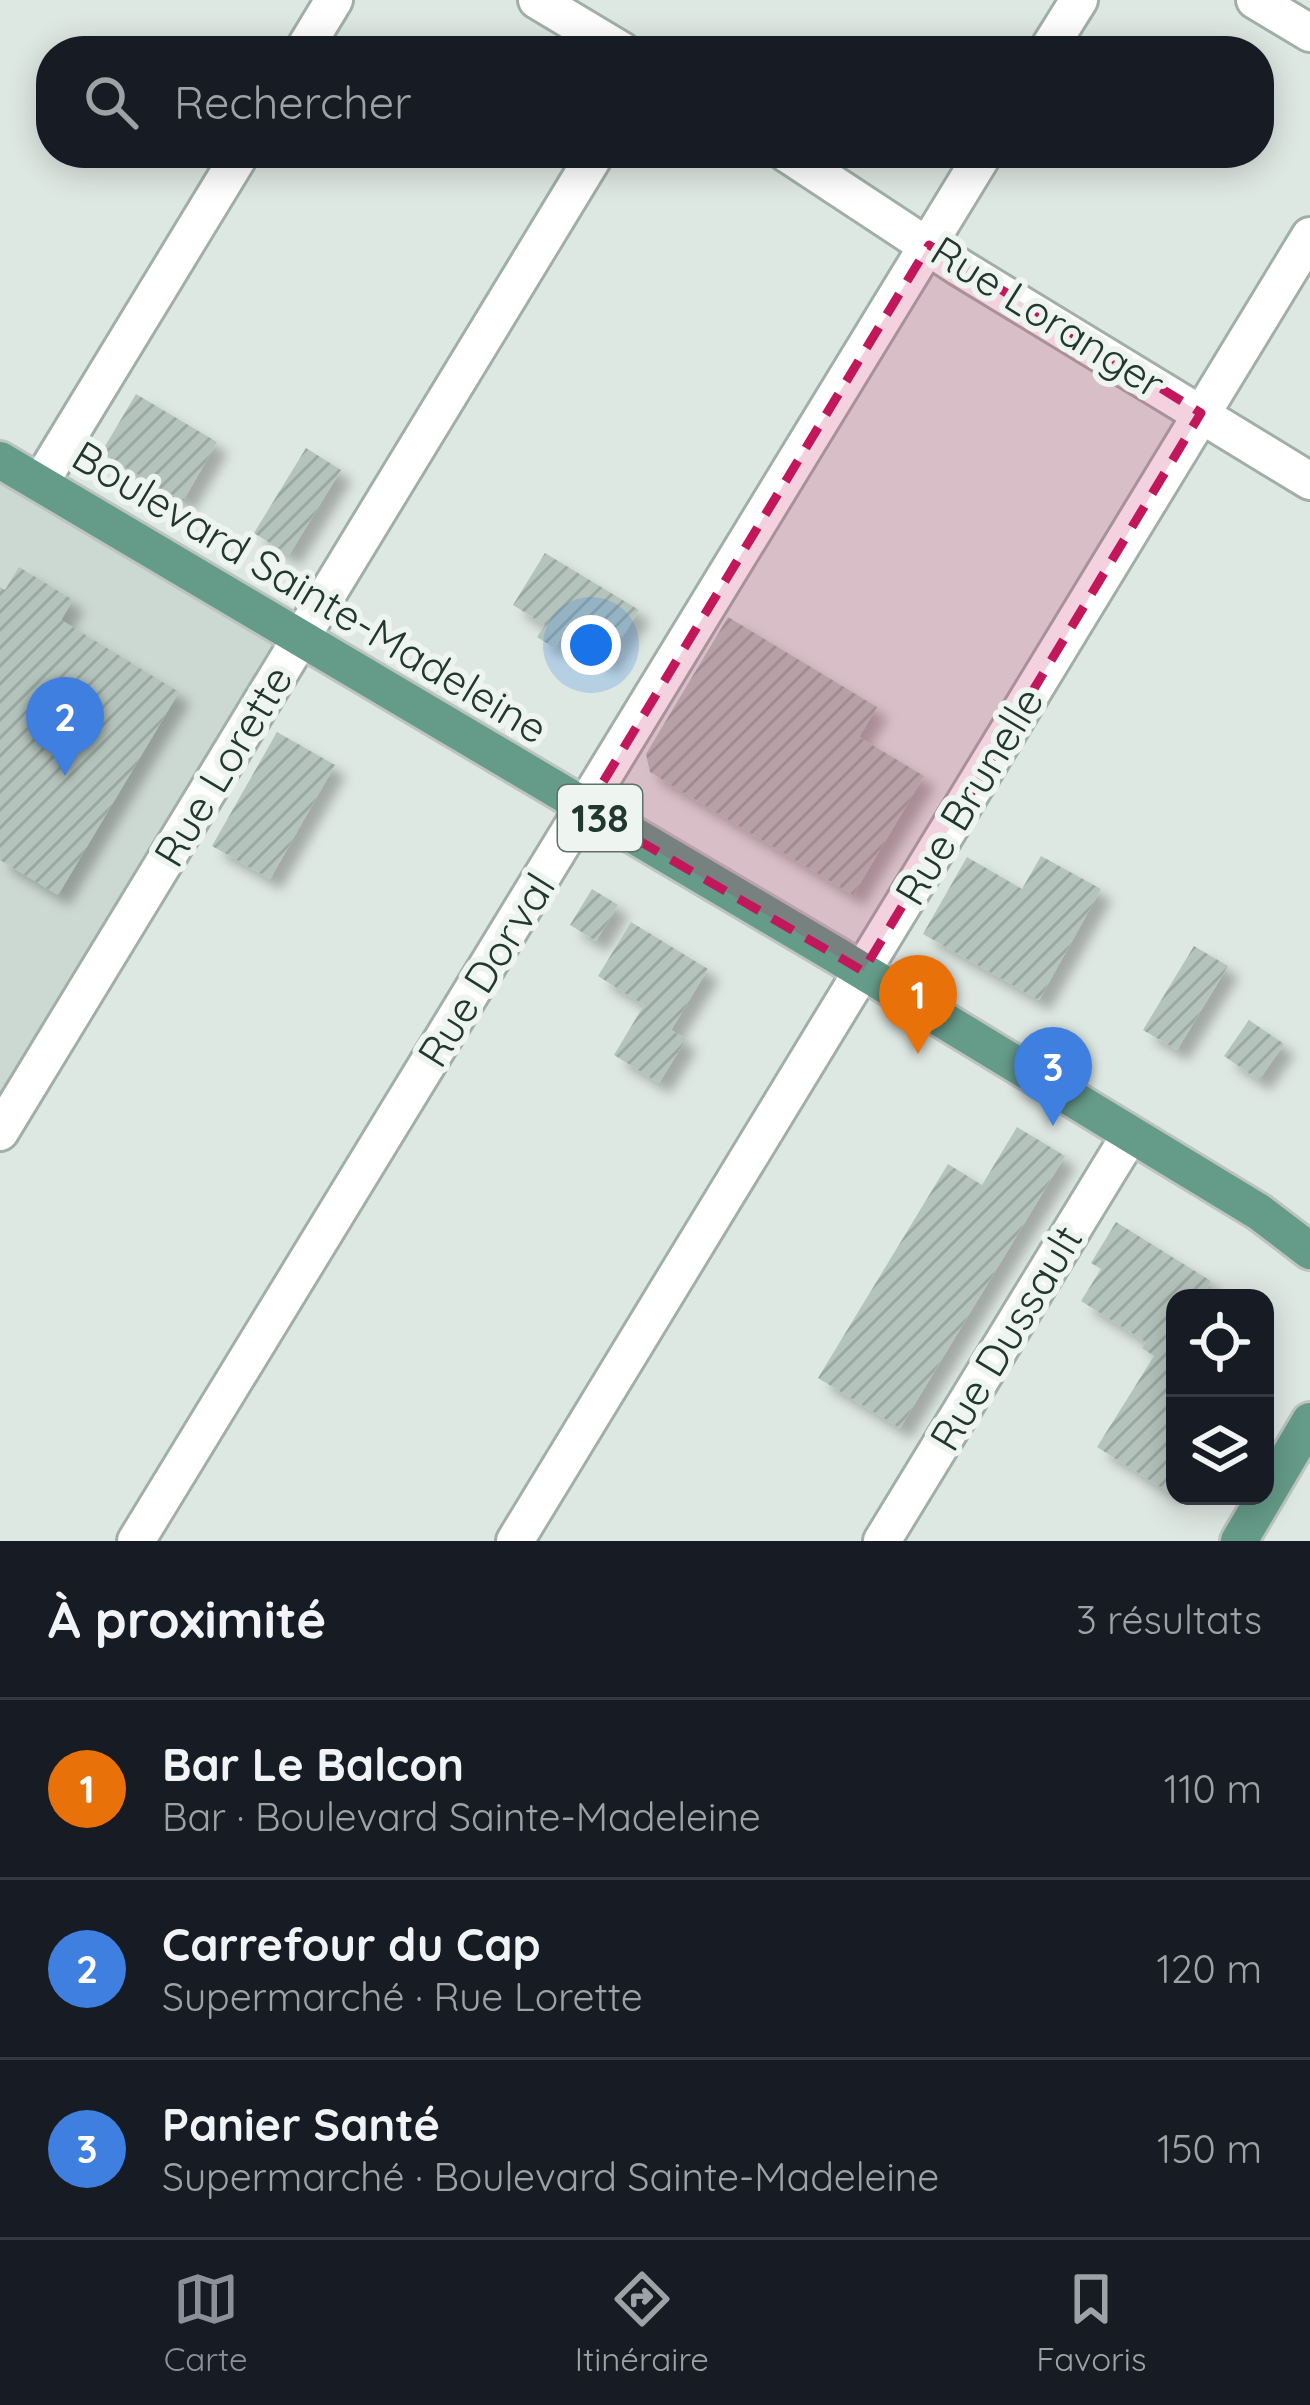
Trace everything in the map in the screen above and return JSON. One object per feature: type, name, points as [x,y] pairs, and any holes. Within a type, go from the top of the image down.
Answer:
[{"type":"main road","name":"Boulevard Sainte-Madeleine","points":[[0,460],[863,971],[1258,1212],[1310,1251]]},
{"type":"main road","points":[[1239,1541],[1310,1421]]},
{"type":"street","points":[[312,36],[334,0]]},
{"type":"street","points":[[537,0],[597,36]]},
{"type":"street","points":[[1056,36],[1078,0]]},
{"type":"street","points":[[1255,0],[1310,33]]},
{"type":"street","points":[[40,483],[232,168]]},
{"type":"street","name":"Rue Lorette","points":[[0,1132],[587,168]]},
{"type":"street","name":"Rue Loranger","points":[[809,168],[1310,481]]},
{"type":"street","name":"Rue Dorval","points":[[136,1541],[975,168]]},
{"type":"street","name":"Rue Brunelle","points":[[515,1541],[1310,236]]},
{"type":"street","name":"Rue Dussault","points":[[882,1541],[1130,1135]]},
{"type":"highlighted area","points":[[929,245],[1201,413],[863,971],[586,810]]},
{"type":"shaded area","points":[[0,464],[303,644],[0,1130]]},
{"type":"building","points":[[136,394],[217,442],[183,501],[101,453]]},
{"type":"building","points":[[306,448],[341,470],[289,555],[254,533]]},
{"type":"building","points":[[545,553],[639,610],[606,663],[562,636],[554,648],[537,637],[545,625],[513,605]]},
{"type":"building","points":[[19,567],[73,600],[61,620],[179,692],[58,895],[0,860],[0,587],[5,590]]},
{"type":"building","points":[[728,617],[877,707],[859,737],[924,776],[853,895],[650,772],[646,754]]},
{"type":"building","points":[[277,732],[335,765],[270,879],[212,846]]},
{"type":"building","points":[[1041,856],[1101,889],[1039,1000],[923,934],[967,857],[1022,889]]},
{"type":"building","points":[[592,889],[618,905],[596,941],[570,925]]},
{"type":"building","points":[[631,922],[708,969],[671,1030],[686,1039],[659,1083],[614,1055],[644,1005],[598,976]]},
{"type":"building","points":[[1194,946],[1228,966],[1177,1050],[1143,1030]]},
{"type":"building","points":[[1249,1020],[1284,1044],[1259,1080],[1224,1056]]},
{"type":"building","points":[[1017,1127],[1065,1156],[900,1428],[818,1378],[948,1164],[982,1185]]},
{"type":"building","points":[[1116,1222],[1211,1281],[1206,1289],[1166,1289],[1166,1490],[1097,1447],[1154,1356],[1142,1348],[1146,1342],[1081,1301],[1101,1269],[1091,1263]]},
{"type":"place","name":"Carrefour du Cap","points":[[65,776]]},
{"type":"place","name":"Bar Le Balcon","points":[[918,1054]]},
{"type":"place","name":"Panier Santé","points":[[1053,1126]]}]
